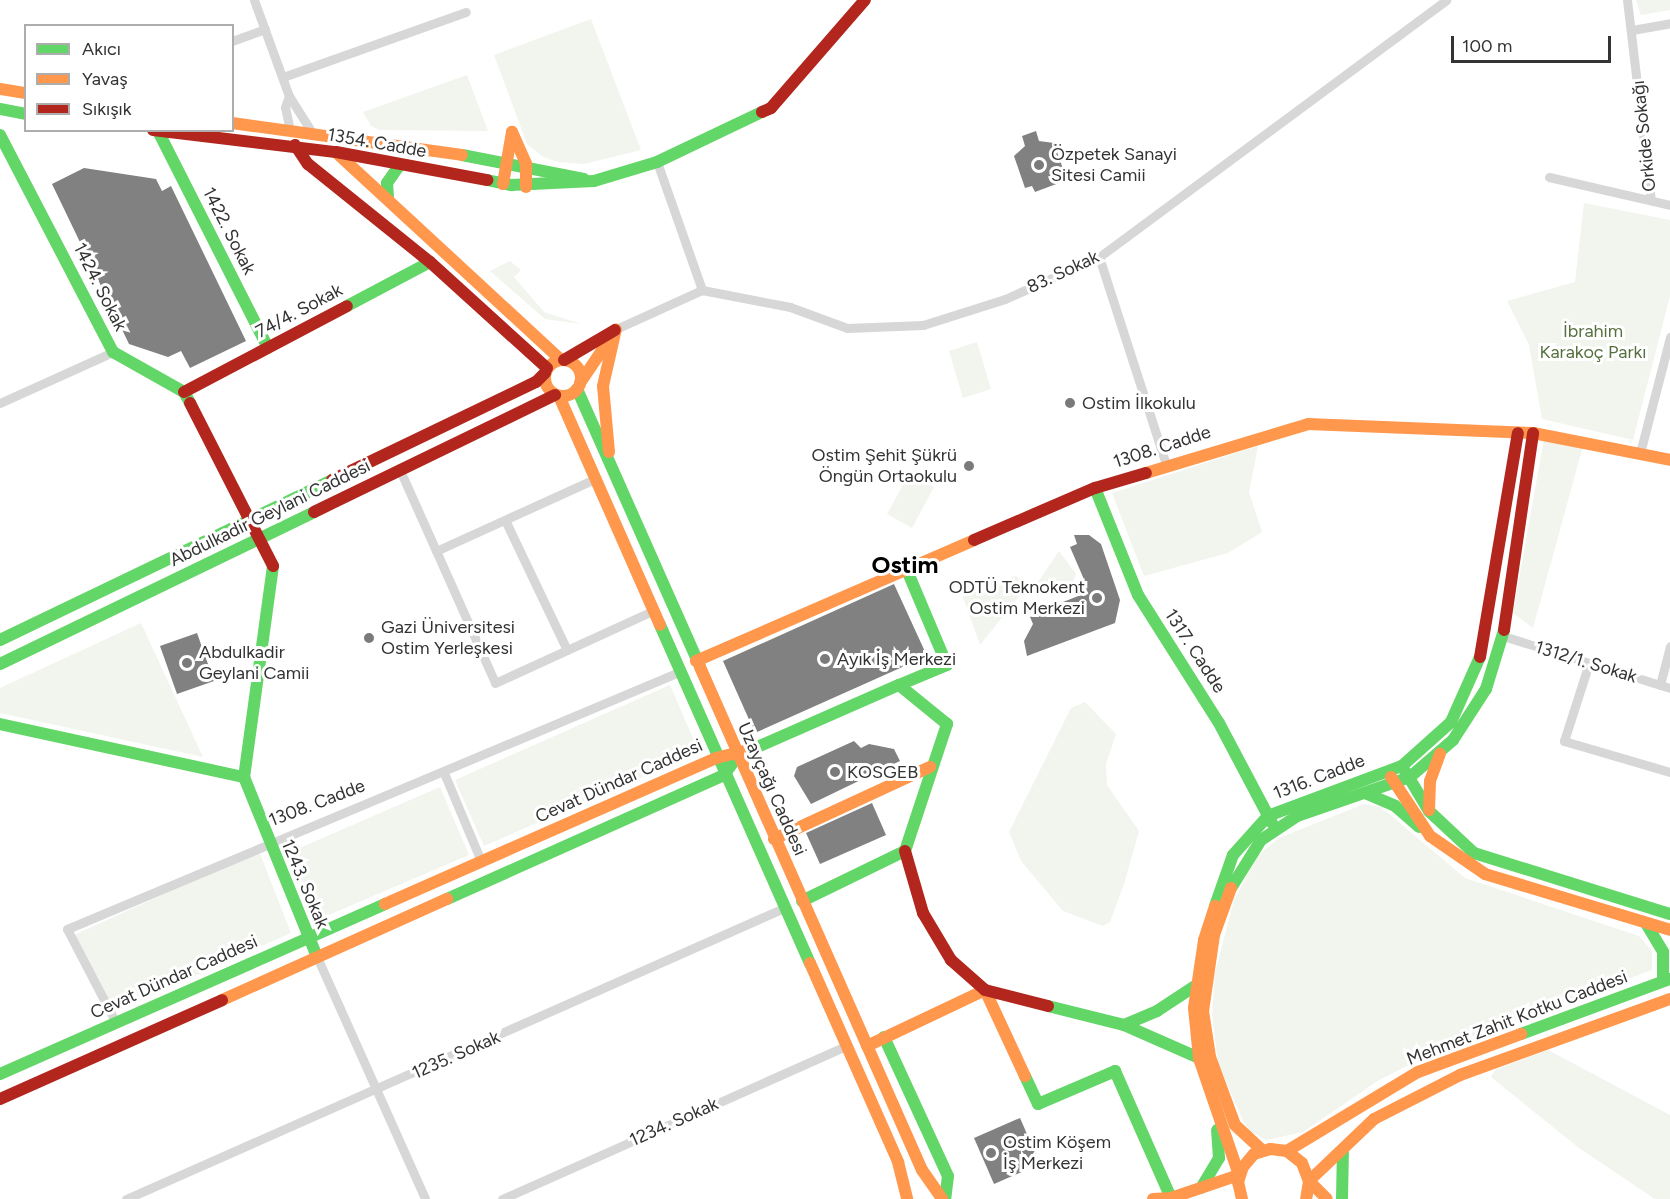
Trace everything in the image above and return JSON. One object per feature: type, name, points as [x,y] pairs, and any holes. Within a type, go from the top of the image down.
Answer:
[{"type":"street","points":[[254,0],[289,96],[313,134],[388,197],[562,360],[576,365],[579,386]]},
{"type":"street","name":"1354. Cadde","points":[[166,132],[336,152],[399,166],[526,187],[594,181],[657,162],[771,108],[865,0]]},
{"type":"street","name":"83. Sokak","points":[[702,290],[790,308],[847,328],[923,325],[1005,299],[1099,258],[1446,0]]},
{"type":"street","name":"Orkide Sokağı","points":[[1627,0],[1651,200]]},
{"type":"street","points":[[284,78],[466,12]]},
{"type":"street","points":[[1632,30],[1670,23]]},
{"type":"street","points":[[234,40],[265,29]]},
{"type":"street","points":[[0,89],[24,93]]},
{"type":"street","points":[[289,96],[285,107],[290,131],[296,149],[308,164],[430,262],[546,370],[547,388],[557,395],[579,386],[616,329]]},
{"type":"street","points":[[0,109],[24,114]]},
{"type":"street","name":"1354. Cadde","points":[[234,123],[526,164],[594,181]]},
{"type":"street","points":[[0,126],[9,147]]},
{"type":"street","name":"1422. Sokak","points":[[159,132],[268,348]]},
{"type":"street","points":[[503,184],[504,161],[512,132],[526,164],[526,187]]},
{"type":"street","name":"1424. Sokak","points":[[0,135],[9,147],[112,352],[184,392]]},
{"type":"street","points":[[546,370],[616,329],[702,290],[657,162]]},
{"type":"street","points":[[388,197],[387,183],[399,166]]},
{"type":"street","points":[[1550,177],[1670,205]]},
{"type":"street","points":[[1099,258],[1166,465]]},
{"type":"street","name":"74/4. Sokak","points":[[184,392],[430,262]]},
{"type":"street","points":[[611,467],[603,386],[616,329]]},
{"type":"street","points":[[1640,453],[1670,337]]},
{"type":"street","points":[[0,403],[112,352]]},
{"type":"street","name":"Abdulkadir Geylani Caddesi","points":[[0,640],[536,382],[546,370]]},
{"type":"street","name":"Uzayçağı Caddesi","points":[[579,386],[611,467],[696,662],[922,1170],[943,1199]]},
{"type":"street","points":[[0,724],[244,777],[273,566],[262,539],[249,519],[184,392]]},
{"type":"street","name":"Abdulkadir Geylani Caddesi","points":[[0,664],[262,539],[399,468],[557,395]]},
{"type":"street","name":"Uzayçağı Caddesi","points":[[557,395],[716,758],[898,1162],[907,1199]]},
{"type":"street","name":"1308. Cadde","points":[[696,662],[906,568],[1095,488],[1308,424],[1533,433],[1670,460]]},
{"type":"street","name":"1316. Cadde","points":[[1242,1199],[1239,1175],[1217,1120],[1199,1058],[1195,986],[1204,940],[1233,855],[1268,816],[1402,766],[1450,722],[1486,645],[1518,433]]},
{"type":"street","name":"1316. Cadde","points":[[1262,1150],[1235,1125],[1210,1057],[1203,1011],[1215,935],[1236,875],[1248,855],[1276,829],[1410,777],[1442,750],[1486,689],[1503,636],[1533,433]]},
{"type":"street","points":[[399,468],[495,683],[652,611]]},
{"type":"street","points":[[436,551],[595,479]]},
{"type":"street","name":"1317. Cadde","points":[[1095,488],[1138,595],[1219,723],[1276,829]]},
{"type":"street","points":[[505,520],[567,650]]},
{"type":"street","points":[[738,756],[947,665],[906,568]]},
{"type":"street","name":"1312/1. Sokak","points":[[1503,636],[1665,686]]},
{"type":"street","points":[[1665,686],[1670,646]]},
{"type":"street","points":[[1589,663],[1564,741],[1670,772]]},
{"type":"street","name":"1308. Cadde","points":[[116,1023],[67,929],[267,842],[444,773],[679,672]]},
{"type":"street","points":[[899,685],[947,724],[930,767],[905,851],[922,913],[951,960],[985,990],[1038,1104],[1115,1071],[1171,1198]]},
{"type":"street","points":[[1430,811],[1430,781],[1442,750]]},
{"type":"street","name":"Cevat Dündar Caddesi","points":[[0,1074],[716,758],[738,756]]},
{"type":"street","name":"Cevat Dündar Caddesi","points":[[0,1099],[724,775],[738,756]]},
{"type":"street","points":[[1402,766],[1430,811],[1474,853],[1670,914]]},
{"type":"street","points":[[774,839],[930,767]]},
{"type":"street","points":[[1386,772],[1430,836]]},
{"type":"street","points":[[444,773],[481,861]]},
{"type":"street","name":"1243. Sokak","points":[[244,777],[267,842],[375,1091],[425,1199]]},
{"type":"street","points":[[1365,793],[1395,806],[1430,836],[1485,874],[1647,925],[1670,930]]},
{"type":"street","points":[[802,901],[905,851]]},
{"type":"street","name":"1235. Sokak","points":[[126,1199],[375,1091],[784,908]]},
{"type":"street","points":[[1647,925],[1663,952],[1667,980]]},
{"type":"street","name":"Mehmet Zahit Kotku Caddesi","points":[[1287,1151],[1418,1072],[1667,980]]},
{"type":"street","points":[[1124,1025],[1158,1011],[1195,986]]},
{"type":"street","points":[[867,1046],[985,990],[1124,1025],[1199,1058]]},
{"type":"street","name":"Mehmet Zahit Kotku Caddesi","points":[[1309,1181],[1374,1119],[1460,1075],[1670,999]]},
{"type":"street","points":[[884,1037],[948,1176],[943,1199]]},
{"type":"street","name":"1234. Sokak","points":[[502,1199],[846,1046]]},
{"type":"street","points":[[1202,1188],[1219,1158],[1217,1120]]},
{"type":"street","points":[[1341,1199],[1343,1149]]},
{"type":"street","points":[[1153,1199],[1171,1198],[1239,1175],[1248,1160],[1262,1150],[1287,1151],[1302,1163],[1309,1181],[1327,1199]]},
{"type":"street","points":[[1306,1199],[1309,1181]]},
{"type":"green space","points":[[1636,0],[1670,0],[1670,10],[1641,15]]},
{"type":"green space","points":[[591,19],[641,150],[584,164],[558,162],[543,157],[527,144],[494,55]]},
{"type":"green space","points":[[467,75],[488,131],[380,130],[371,126],[363,112]]},
{"type":"green space","name":"İbrahim Karakoç Parkı","points":[[1584,203],[1670,220],[1670,296],[1633,440],[1542,419],[1529,345],[1507,301],[1575,282]]},
{"type":"green space","points":[[510,261],[521,270],[514,277],[544,312],[581,324],[545,319],[490,271]]},
{"type":"green space","points":[[977,342],[991,389],[963,398],[949,351]]},
{"type":"green space","points":[[1544,439],[1583,446],[1533,628],[1513,613]]},
{"type":"green space","points":[[1258,446],[1249,492],[1262,532],[1228,553],[1144,576],[1112,493]]},
{"type":"green space","points":[[909,474],[934,487],[912,528],[887,514]]},
{"type":"green space","points":[[1059,551],[1076,574],[1070,591],[1038,582]]},
{"type":"green space","points":[[1016,576],[1028,585],[980,645],[961,592]]},
{"type":"green space","points":[[141,623],[203,757],[0,713],[0,688]]},
{"type":"green space","points":[[670,685],[699,752],[484,846],[455,780]]},
{"type":"green space","points":[[1085,702],[1116,734],[1106,764],[1107,785],[1139,831],[1124,884],[1110,922],[1103,926],[1063,911],[1021,861],[1009,832],[1071,708]]},
{"type":"green space","points":[[440,787],[469,855],[317,920],[288,853]]},
{"type":"green space","points":[[1364,804],[1381,807],[1465,878],[1639,936],[1652,951],[1652,970],[1447,1046],[1379,1080],[1303,1132],[1266,1140],[1250,1131],[1243,1121],[1218,1063],[1212,1015],[1215,973],[1234,900],[1258,855],[1279,838]]},
{"type":"green space","points":[[259,851],[291,933],[115,1012],[74,935]]},
{"type":"green space","points":[[1548,1050],[1670,1115],[1670,1199],[1655,1199],[1579,1148],[1491,1077],[1495,1070]]},
{"type":"building","name":"Özpetek Sanayi Sitesi Camii","points":[[1036,131],[1039,141],[1054,143],[1065,175],[1057,177],[1059,183],[1035,192],[1032,186],[1025,188],[1014,156],[1025,146],[1022,136]]},
{"type":"building","points":[[84,168],[156,179],[162,191],[171,186],[246,341],[190,368],[181,351],[168,357],[129,344],[52,184]]},
{"type":"building","name":"ODTÜ Teknokent Ostim Merkezi","points":[[1074,535],[1089,535],[1101,544],[1120,600],[1115,623],[1027,656],[1024,641],[1033,624],[1030,617],[1040,613],[1039,606],[1048,603],[1050,607],[1081,595],[1086,584],[1070,547],[1077,544]]},
{"type":"building","name":"Ayık İş Merkezi","points":[[894,584],[927,656],[755,733],[723,661]]},
{"type":"building","name":"Abdulkadir Geylani Camii","points":[[197,633],[214,681],[177,694],[160,646]]},
{"type":"building","name":"KOSGEB","points":[[854,741],[861,748],[869,744],[894,749],[900,761],[811,804],[794,776],[797,767]]},
{"type":"building","points":[[872,803],[886,835],[820,864],[806,833]]},
{"type":"building","name":"Ostim Köşem İş Merkezi","points":[[1020,1118],[1040,1164],[994,1184],[974,1138]]},
{"type":"traffic: fast","points":[[0,109],[24,114]]},
{"type":"traffic: fast","points":[[487,180],[511,185],[594,181],[657,162],[762,112]]},
{"type":"traffic: fast","points":[[159,132],[268,348]]},
{"type":"traffic: fast","points":[[0,135],[113,352],[184,392],[190,403]]},
{"type":"traffic: fast","points":[[462,155],[584,179]]},
{"type":"traffic: fast","points":[[388,197],[387,183],[399,166]]},
{"type":"traffic: fast","points":[[347,306],[430,262]]},
{"type":"traffic: fast","points":[[577,389],[700,667]]},
{"type":"traffic: fast","points":[[0,640],[332,480]]},
{"type":"traffic: fast","points":[[1095,488],[1138,595],[1219,723],[1272,823]]},
{"type":"traffic: fast","points":[[0,664],[314,512]]},
{"type":"traffic: fast","points":[[273,566],[244,777],[317,957]]},
{"type":"traffic: fast","points":[[802,901],[905,851],[947,724],[899,685],[947,665],[906,568]]},
{"type":"traffic: fast","points":[[660,625],[810,963]]},
{"type":"traffic: fast","points":[[1231,888],[1261,840],[1297,816],[1410,777],[1453,740],[1486,689],[1504,630]]},
{"type":"traffic: fast","points":[[1215,906],[1233,855],[1268,816],[1402,766],[1451,722],[1480,657]]},
{"type":"traffic: fast","points":[[753,749],[899,685]]},
{"type":"traffic: fast","points":[[0,724],[244,777]]},
{"type":"traffic: fast","points":[[447,899],[724,775],[738,756]]},
{"type":"traffic: fast","points":[[1405,771],[1429,811],[1474,853],[1670,914]]},
{"type":"traffic: fast","points":[[1365,793],[1395,806],[1419,827]]},
{"type":"traffic: fast","points":[[0,1074],[385,904]]},
{"type":"traffic: fast","points":[[1647,925],[1663,952],[1663,981]]},
{"type":"traffic: fast","points":[[1521,1034],[1670,979]]},
{"type":"traffic: fast","points":[[1124,1025],[1157,1011],[1195,986]]},
{"type":"traffic: fast","points":[[1048,1006],[1124,1025],[1199,1058]]},
{"type":"traffic: fast","points":[[884,1037],[948,1176],[945,1199]]},
{"type":"traffic: fast","points":[[1025,1076],[1038,1104],[1115,1071],[1171,1198]]},
{"type":"traffic: fast","points":[[1201,1188],[1219,1158],[1217,1130]]},
{"type":"traffic: fast","points":[[1342,1199],[1343,1149]]},
{"type":"traffic: slow","points":[[0,89],[24,93]]},
{"type":"traffic: slow","points":[[234,123],[462,155]]},
{"type":"traffic: slow","points":[[512,132],[526,164],[526,187]]},
{"type":"traffic: slow","points":[[503,184],[512,132]]},
{"type":"traffic: slow","points":[[339,155],[561,360]]},
{"type":"traffic: slow","points":[[609,452],[603,386],[616,329]]},
{"type":"traffic: slow","points":[[580,383],[609,340]]},
{"type":"traffic: slow","points":[[563,360],[576,365],[581,378],[576,391],[563,396],[550,391],[545,378],[550,365],[563,360]]},
{"type":"traffic: slow","points":[[559,396],[660,625]]},
{"type":"traffic: slow","points":[[1146,473],[1308,424],[1533,433],[1670,460]]},
{"type":"traffic: slow","points":[[696,661],[974,540]]},
{"type":"traffic: slow","points":[[700,667],[922,1170],[942,1199]]},
{"type":"traffic: slow","points":[[385,904],[716,758],[753,749]]},
{"type":"traffic: slow","points":[[1429,810],[1430,781],[1440,754]]},
{"type":"traffic: slow","points":[[774,839],[930,767]]},
{"type":"traffic: slow","points":[[1391,777],[1430,836],[1485,874],[1670,930]]},
{"type":"traffic: slow","points":[[1231,888],[1214,935],[1203,1011],[1210,1057],[1235,1125],[1262,1150]]},
{"type":"traffic: slow","points":[[222,1000],[447,899]]},
{"type":"traffic: slow","points":[[1153,1199],[1171,1198],[1239,1175],[1199,1058],[1194,1008],[1204,940],[1215,906]]},
{"type":"traffic: slow","points":[[810,963],[898,1162],[907,1199]]},
{"type":"traffic: slow","points":[[867,1046],[985,990],[1025,1076]]},
{"type":"traffic: slow","points":[[1309,1181],[1374,1119],[1460,1075],[1670,999]]},
{"type":"traffic: slow","points":[[1287,1151],[1418,1072],[1521,1034]]},
{"type":"traffic: slow","points":[[1242,1199],[1238,1182],[1243,1167],[1254,1154],[1270,1149],[1287,1151],[1302,1163],[1309,1181],[1306,1199]]},
{"type":"traffic: slow","points":[[1309,1181],[1327,1199]]},
{"type":"traffic: jam","points":[[762,112],[771,108],[865,0]]},
{"type":"traffic: jam","points":[[170,132],[336,152],[487,180]]},
{"type":"traffic: jam","points":[[295,145],[308,164],[430,262],[547,368]]},
{"type":"traffic: jam","points":[[184,392],[347,306]]},
{"type":"traffic: jam","points":[[564,360],[615,330]]},
{"type":"traffic: jam","points":[[332,480],[536,382],[545,373]]},
{"type":"traffic: jam","points":[[314,512],[555,395]]},
{"type":"traffic: jam","points":[[190,403],[273,566]]},
{"type":"traffic: jam","points":[[1480,657],[1518,433]]},
{"type":"traffic: jam","points":[[1504,630],[1533,433]]},
{"type":"traffic: jam","points":[[974,540],[1095,488],[1146,473]]},
{"type":"traffic: jam","points":[[905,851],[923,913],[951,960],[985,990],[1048,1006]]},
{"type":"traffic: jam","points":[[0,1099],[222,1000]]},
{"type":"place","name":"Özpetek Sanayi Sitesi Camii","points":[[1039,165]]},
{"type":"place","name":"Ostim İlkokulu","points":[[1070,403]]},
{"type":"place","name":"Ostim Şehit Şükrü Öngün Ortaokulu","points":[[969,466]]},
{"type":"place","name":"ODTÜ Teknokent Ostim Merkezi","points":[[1097,598]]},
{"type":"place","name":"Gazi Üniversitesi Ostim Yerleşkesi","points":[[369,638]]},
{"type":"place","name":"Ayık İş Merkezi","points":[[825,659]]},
{"type":"place","name":"Abdulkadir Geylani Camii","points":[[187,663]]},
{"type":"place","name":"KOSGEB","points":[[835,772]]},
{"type":"place","name":"Ostim Köşem İş Merkezi","points":[[991,1153]]},
{"type":"district","name":"Ostim","points":[[905,565]]}]
